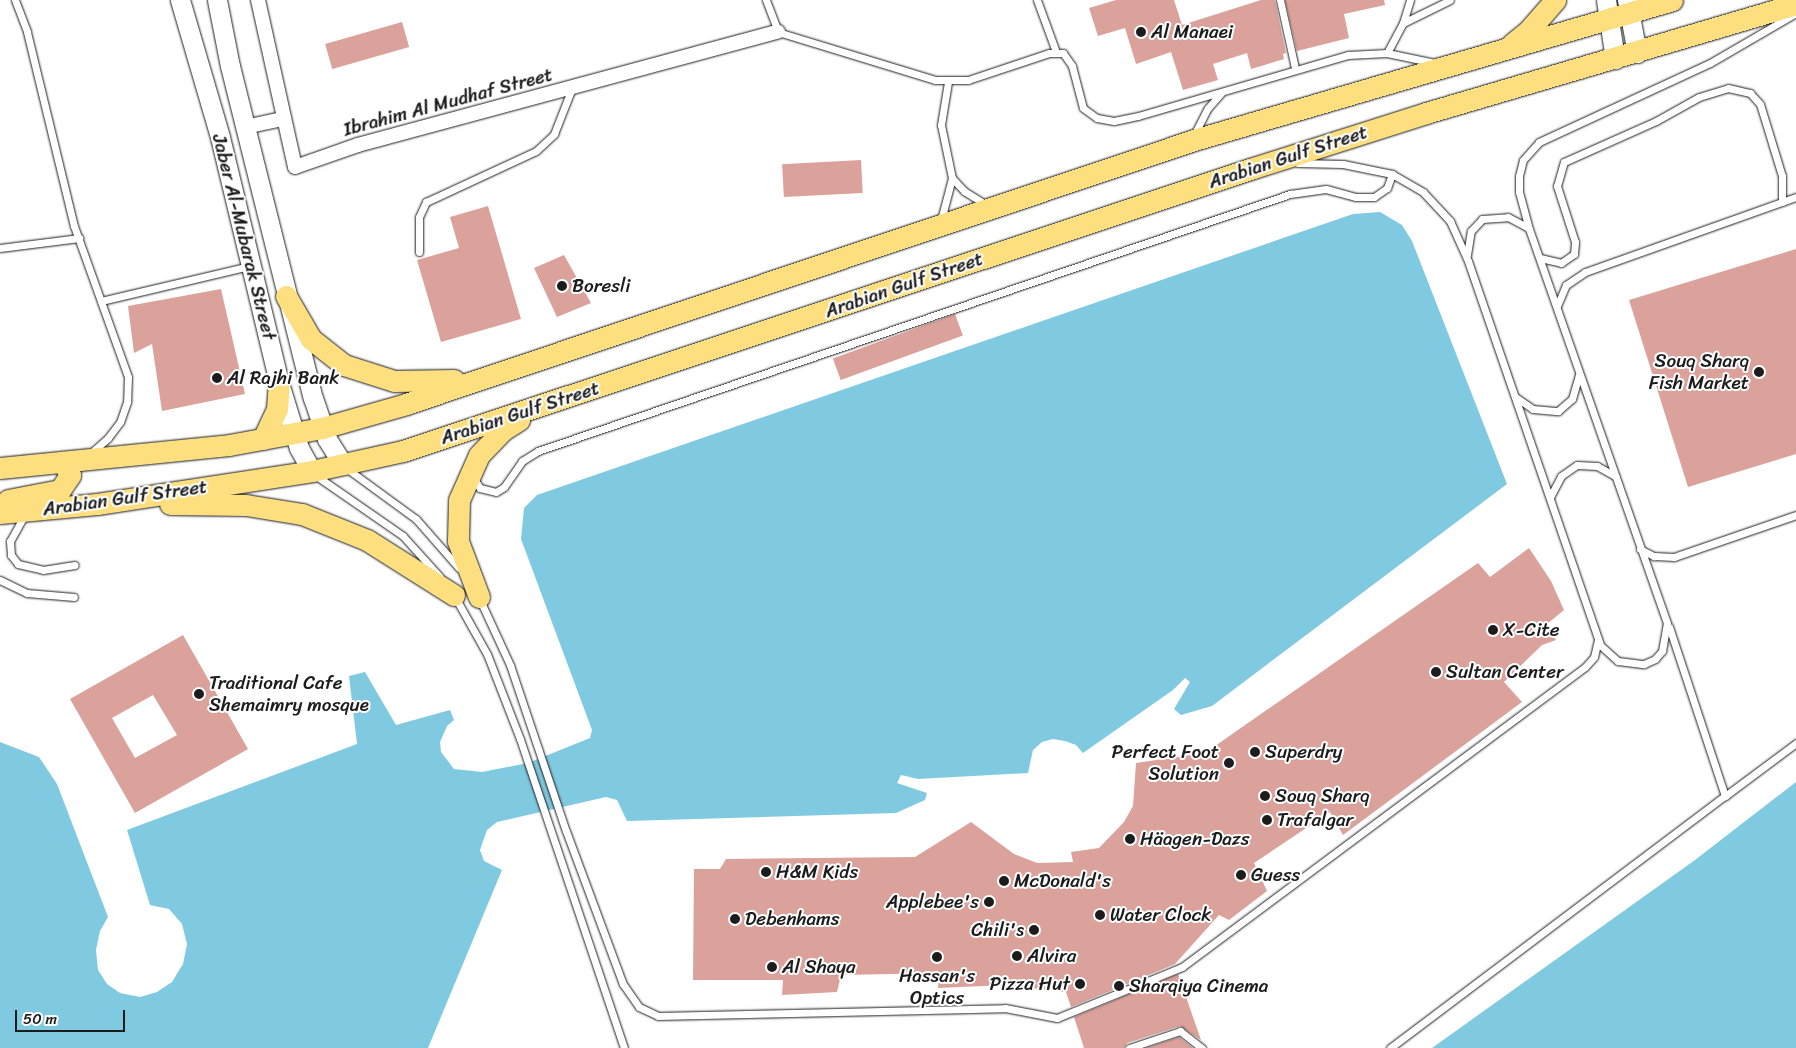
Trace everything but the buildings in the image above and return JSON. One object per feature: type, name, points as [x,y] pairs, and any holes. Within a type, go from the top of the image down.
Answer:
[{"type":"main road","name":"Jaber Al-Mubarak Street","points":[[180,0],[252,266],[279,383],[294,433],[312,471]]},
{"type":"main road","name":"Jaber Al-Mubarak Street","points":[[216,0],[286,296],[322,428],[343,465]]},
{"type":"main road","points":[[1505,50],[1529,30],[1555,0]]},
{"type":"main road","name":"Arabian Gulf Street","points":[[0,468],[263,440],[322,428],[494,374],[998,208],[1189,141],[1444,65],[1505,50],[1607,10],[1672,0]]},
{"type":"main road","name":"Arabian Gulf Street","points":[[0,513],[97,504],[312,471],[403,451],[562,400],[1253,168],[1426,113],[1637,53],[1796,4]]},
{"type":"main road","points":[[1628,7],[1637,53]]},
{"type":"main road","points":[[1607,10],[1615,59]]},
{"type":"main road","points":[[190,34],[195,41],[206,42],[223,30]]},
{"type":"main road","points":[[286,296],[311,339],[332,359],[358,372],[394,381],[416,382],[494,374]]},
{"type":"main road","points":[[263,440],[277,409],[279,383]]},
{"type":"main road","points":[[479,597],[462,556],[457,528],[459,500],[472,469],[478,455],[503,430],[562,400]]},
{"type":"main road","points":[[0,502],[60,490],[70,475],[70,461]]},
{"type":"main road","points":[[97,504],[246,505],[302,514],[367,540],[454,595]]},
{"type":"street","name":"Ibrahim Al Mudhaf Street","points":[[258,0],[295,167],[358,145],[778,32]]},
{"type":"street","points":[[245,127],[284,119]]},
{"type":"lane","points":[[15,0],[27,32],[79,238],[125,367],[128,394],[114,431],[96,450],[70,461]]},
{"type":"lane","points":[[766,0],[778,32],[924,78],[948,82],[977,78],[1056,52],[1069,58],[1083,108],[1105,120],[1124,120],[1295,68],[1348,55],[1387,53],[1444,65]]},
{"type":"lane","points":[[1037,0],[1056,52]]},
{"type":"lane","points":[[1280,0],[1295,68]]},
{"type":"lane","points":[[1387,53],[1403,23],[1410,0]]},
{"type":"lane","points":[[1403,23],[1450,0]]},
{"type":"lane","points":[[1725,796],[1667,623],[1529,229],[1518,184],[1523,160],[1532,147],[1710,63],[1796,13]]},
{"type":"lane","points":[[934,229],[946,210],[952,178],[941,125],[948,82]]},
{"type":"lane","points":[[419,252],[419,217],[426,202],[536,151],[554,134],[572,88]]},
{"type":"lane","points":[[1540,258],[1561,263],[1574,254],[1575,242],[1557,186],[1564,162],[1656,121],[1699,98],[1728,88],[1750,93],[1760,104],[1782,176],[1782,202]]},
{"type":"lane","points":[[1189,141],[1208,108],[1224,90]]},
{"type":"lane","points":[[1253,168],[1324,162],[1363,167],[1392,174],[1413,185],[1440,207],[1454,226],[1468,261],[1603,649],[1618,661],[1644,664],[1655,660],[1662,651],[1667,623]]},
{"type":"lane","points":[[472,469],[480,488],[496,492],[504,487],[522,460],[538,451],[1290,194],[1326,189],[1356,197],[1374,197],[1387,188],[1392,174]]},
{"type":"lane","points":[[952,178],[971,196],[998,208]]},
{"type":"lane","points":[[1557,306],[1566,285],[1585,272],[1796,197]]},
{"type":"lane","points":[[1468,261],[1469,236],[1482,219],[1508,217],[1523,222],[1529,229]]},
{"type":"lane","points":[[0,248],[79,238]]},
{"type":"lane","points":[[101,301],[252,266]]},
{"type":"lane","points":[[1516,396],[1533,410],[1558,410],[1568,404],[1576,392],[1579,372]]},
{"type":"lane","points":[[343,465],[416,519],[458,566],[479,597],[506,656],[566,831],[627,994],[650,1014],[733,1016],[1005,1008],[1057,1018],[1182,967],[1585,667],[1594,657],[1598,639]]},
{"type":"lane","points":[[1550,497],[1561,476],[1577,465],[1597,466],[1615,477]]},
{"type":"lane","points":[[312,471],[403,536],[454,595],[487,654],[520,739],[624,1048]]},
{"type":"lane","points":[[30,510],[12,534],[10,548],[14,559],[23,566],[36,570],[75,565]]},
{"type":"lane","points":[[1640,549],[1654,556],[1674,557],[1796,515]]},
{"type":"lane","points":[[0,580],[27,594],[74,596]]},
{"type":"lane","points":[[1390,1048],[1796,744]]},
{"type":"lane","points":[[1129,1048],[1180,1032],[1202,1048]]},
{"type":"water","points":[[1380,212],[1402,225],[1412,241],[1507,484],[1212,706],[1181,715],[1174,709],[1190,682],[1185,678],[1173,690],[1083,753],[1076,745],[1065,741],[1053,739],[1042,742],[1033,750],[1028,773],[918,779],[901,775],[897,783],[927,793],[925,800],[896,813],[627,821],[617,800],[606,797],[497,822],[487,830],[480,850],[484,861],[502,870],[428,1048],[0,1048],[0,742],[39,757],[57,784],[108,917],[100,931],[96,950],[98,970],[107,984],[120,993],[140,997],[157,992],[172,982],[183,964],[187,944],[182,924],[169,909],[150,905],[127,830],[357,744],[349,676],[365,672],[396,725],[450,710],[454,720],[447,726],[440,742],[441,752],[454,769],[482,772],[528,763],[590,738],[592,730],[521,539],[524,508],[537,495],[1353,214]]},
{"type":"water","points":[[1796,782],[1796,1048],[1432,1048],[1695,860]]},
{"type":"place","name":"Al Manaei","points":[[1141,32]]},
{"type":"place","name":"Boresli","points":[[562,286]]},
{"type":"place","name":"Souq Sharq Fish Market","points":[[1759,372]]},
{"type":"place","name":"Al Rajhi Bank","points":[[217,378]]},
{"type":"place","name":"X-Cite","points":[[1493,630]]},
{"type":"place","name":"Sultan Center","points":[[1436,672]]},
{"type":"place","name":"Traditional Cafe Shemaimry mosque","points":[[199,694]]},
{"type":"place","name":"Superdry","points":[[1255,752]]},
{"type":"place","name":"Perfect Foot Solution","points":[[1229,763]]},
{"type":"place","name":"Souq Sharq","points":[[1265,796]]},
{"type":"place","name":"Trafalgar","points":[[1267,820]]},
{"type":"place","name":"Häagen-Dazs","points":[[1130,839]]},
{"type":"place","name":"H&M Kids","points":[[766,872]]},
{"type":"place","name":"Guess","points":[[1241,875]]},
{"type":"place","name":"McDonald's","points":[[1004,881]]},
{"type":"place","name":"Applebee's","points":[[989,902]]},
{"type":"place","name":"Water Clock","points":[[1100,915]]},
{"type":"place","name":"Debenhams","points":[[735,919]]},
{"type":"place","name":"Chili's","points":[[1034,930]]},
{"type":"place","name":"Alvira","points":[[1017,956]]},
{"type":"place","name":"Hassan's Optics","points":[[937,957]]},
{"type":"place","name":"Al Shaya","points":[[772,967]]},
{"type":"place","name":"Pizza Hut","points":[[1080,984]]},
{"type":"place","name":"Sharqiya Cinema","points":[[1119,986]]}]
